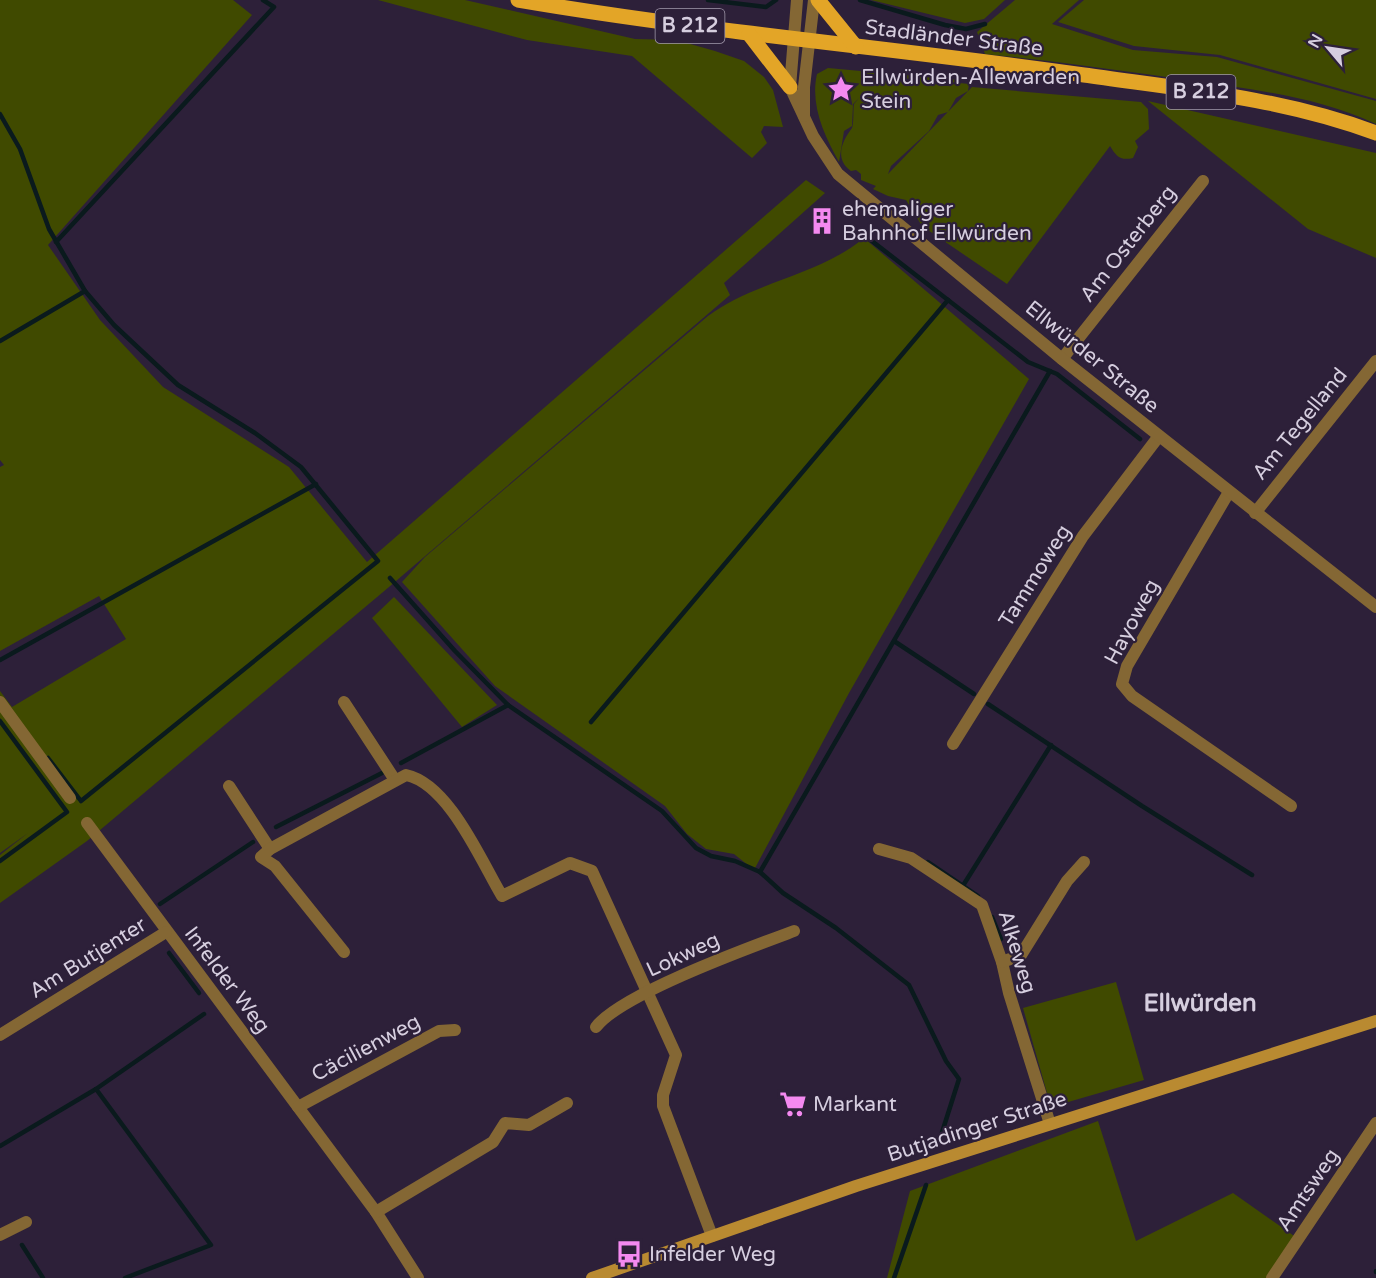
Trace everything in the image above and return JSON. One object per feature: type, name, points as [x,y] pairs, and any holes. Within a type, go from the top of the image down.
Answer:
[{"type":"main road","name":"Stadländer Straße","points":[[518,0],[630,19],[1236,97],[1293,108],[1376,134]]},
{"type":"main road","points":[[816,0],[856,47]]},
{"type":"main road","name":"B 212","points":[[748,34],[790,87]]},
{"type":"main road","name":"Butjadinger Straße","points":[[592,1278],[1050,1124],[1376,1021]]},
{"type":"street","name":"Ellwürder Straße","points":[[797,0],[790,87],[821,151],[838,174],[1062,358],[1376,607]]},
{"type":"street","name":"Ellwürder Straße","points":[[804,118],[804,87],[816,0]]},
{"type":"street","name":"Am Osterberg","points":[[1062,358],[1203,182]]},
{"type":"street","name":"Am Tegelland","points":[[1255,513],[1376,361]]},
{"type":"street","name":"Tammoweg","points":[[953,744],[1083,536],[1159,436]]},
{"type":"street","name":"Hayoweg","points":[[1229,492],[1127,666],[1122,684],[1132,696],[1291,806]]},
{"type":"street","points":[[0,702],[70,798]]},
{"type":"street","points":[[344,702],[395,780]]},
{"type":"street","points":[[266,853],[406,775],[417,777],[449,806],[502,896],[570,863],[592,871],[676,1055],[663,1095],[663,1106],[712,1236]]},
{"type":"street","points":[[229,786],[275,866],[344,952]]},
{"type":"street","name":"Infelder Weg","points":[[87,822],[166,932],[376,1212],[418,1278]]},
{"type":"street","name":"Alkeweg","points":[[879,849],[911,858],[982,906],[1002,962],[1009,993],[1050,1124]]},
{"type":"street","points":[[1002,962],[1021,955],[1067,881],[1084,862]]},
{"type":"street","name":"Lokweg","points":[[596,1027],[603,1018],[648,993],[723,957],[794,931]]},
{"type":"street","name":"Am Butjenter","points":[[0,1035],[166,932]]},
{"type":"street","name":"Cäcilienweg","points":[[298,1107],[439,1030],[455,1030]]},
{"type":"street","points":[[376,1212],[493,1143],[505,1123],[529,1125],[567,1103]]},
{"type":"street","name":"Amtsweg","points":[[1272,1278],[1375,1126]]},
{"type":"street","points":[[0,1235],[26,1222]]},
{"type":"green space","points":[[0,0],[233,0],[252,15],[48,245],[100,320],[163,387],[289,467],[367,562],[806,180],[825,193],[724,283],[730,295],[389,587],[87,841],[0,903],[0,855],[28,833],[0,853],[0,691],[12,707],[126,639],[99,596],[0,651],[0,467],[4,465],[0,460]]},
{"type":"green space","points":[[378,0],[465,0],[635,39],[676,40],[715,51],[744,61],[764,77],[773,90],[783,127],[764,126],[761,132],[767,143],[752,158],[632,56],[527,40]]},
{"type":"green space","points":[[871,0],[1005,0],[984,19],[965,23]]},
{"type":"green space","points":[[1015,0],[1079,0],[1052,24],[1133,50],[1217,57],[1376,101],[1376,124],[1332,107],[1264,91],[1090,66],[985,54],[977,32]]},
{"type":"green space","points":[[1084,0],[1376,0],[1376,99],[1220,55],[1134,46],[1058,22]]},
{"type":"green space","points":[[828,68],[959,80],[945,84],[921,81],[947,86],[959,83],[969,84],[968,91],[956,98],[948,112],[972,87],[1141,102],[1148,109],[1149,129],[1135,141],[1138,147],[1133,158],[1119,157],[1110,146],[1007,284],[922,226],[906,200],[888,196],[873,189],[876,186],[861,180],[861,174],[856,170],[851,171],[846,166],[841,150],[852,128],[854,104],[859,98],[853,104],[852,126],[844,131],[839,162],[820,120],[815,97],[817,74]],"holes":[[[898,78],[917,80],[891,80]],[[948,112],[888,174],[891,166],[929,131],[938,115]]]},
{"type":"green space","points":[[1148,101],[1376,153],[1376,258],[1308,229]]},
{"type":"green space","points":[[864,238],[1029,379],[849,693],[754,870],[734,854],[706,849],[687,834],[665,806],[495,686],[402,582],[425,557],[708,316],[746,294],[827,261]]},
{"type":"green space","points":[[394,597],[497,705],[462,727],[372,618]]},
{"type":"green space","points":[[1116,982],[1144,1080],[1051,1107],[1023,1008]]},
{"type":"green space","points":[[1098,1121],[1136,1241],[1233,1193],[1297,1238],[1272,1278],[887,1278],[910,1191]]},
{"type":"waterway","points":[[56,242],[274,7],[263,0]]},
{"type":"waterway","points":[[708,0],[766,7],[776,0]]},
{"type":"waterway","points":[[860,0],[945,25],[966,29],[985,24]]},
{"type":"waterway","points":[[0,114],[20,149],[49,229],[85,291],[114,325],[178,385],[255,433],[301,467],[378,561],[81,801],[48,758]]},
{"type":"waterway","points":[[859,231],[1028,362],[1057,374],[1140,439]]},
{"type":"waterway","points":[[0,341],[85,291]]},
{"type":"waterway","points":[[591,722],[948,300]]},
{"type":"waterway","points":[[760,872],[1050,371]]},
{"type":"waterway","points":[[0,660],[316,484]]},
{"type":"waterway","points":[[390,578],[455,651],[508,705],[662,811],[696,848],[711,856],[735,861],[760,872],[783,893],[836,928],[909,985],[946,1061],[959,1079],[938,1145]]},
{"type":"waterway","points":[[894,641],[974,694]]},
{"type":"waterway","points":[[988,704],[1142,806],[1252,875]]},
{"type":"waterway","points":[[401,763],[508,705]]},
{"type":"waterway","points":[[0,721],[67,812],[0,861]]},
{"type":"waterway","points":[[964,884],[1051,745]]},
{"type":"waterway","points":[[276,827],[382,773]]},
{"type":"waterway","points":[[160,904],[253,842]]},
{"type":"waterway","points":[[928,862],[978,896]]},
{"type":"waterway","points":[[992,917],[1001,939]]},
{"type":"waterway","points":[[169,953],[199,993]]},
{"type":"waterway","points":[[125,1278],[211,1245],[96,1089],[204,1014]]},
{"type":"waterway","points":[[0,1146],[96,1089]]},
{"type":"waterway","points":[[894,1278],[926,1185]]},
{"type":"waterway","points":[[22,1245],[43,1278]]},
{"type":"place","name":"Ellwürden-Allewarden Stein","points":[[841,89]]},
{"type":"place","name":"ehemaliger Bahnhof Ellwürden","points":[[822,221]]},
{"type":"place","name":"Markant","points":[[793,1104]]},
{"type":"place","name":"Infelder Weg","points":[[629,1254]]},
{"type":"district","name":"Ellwürden","points":[[1200,1003]]}]
